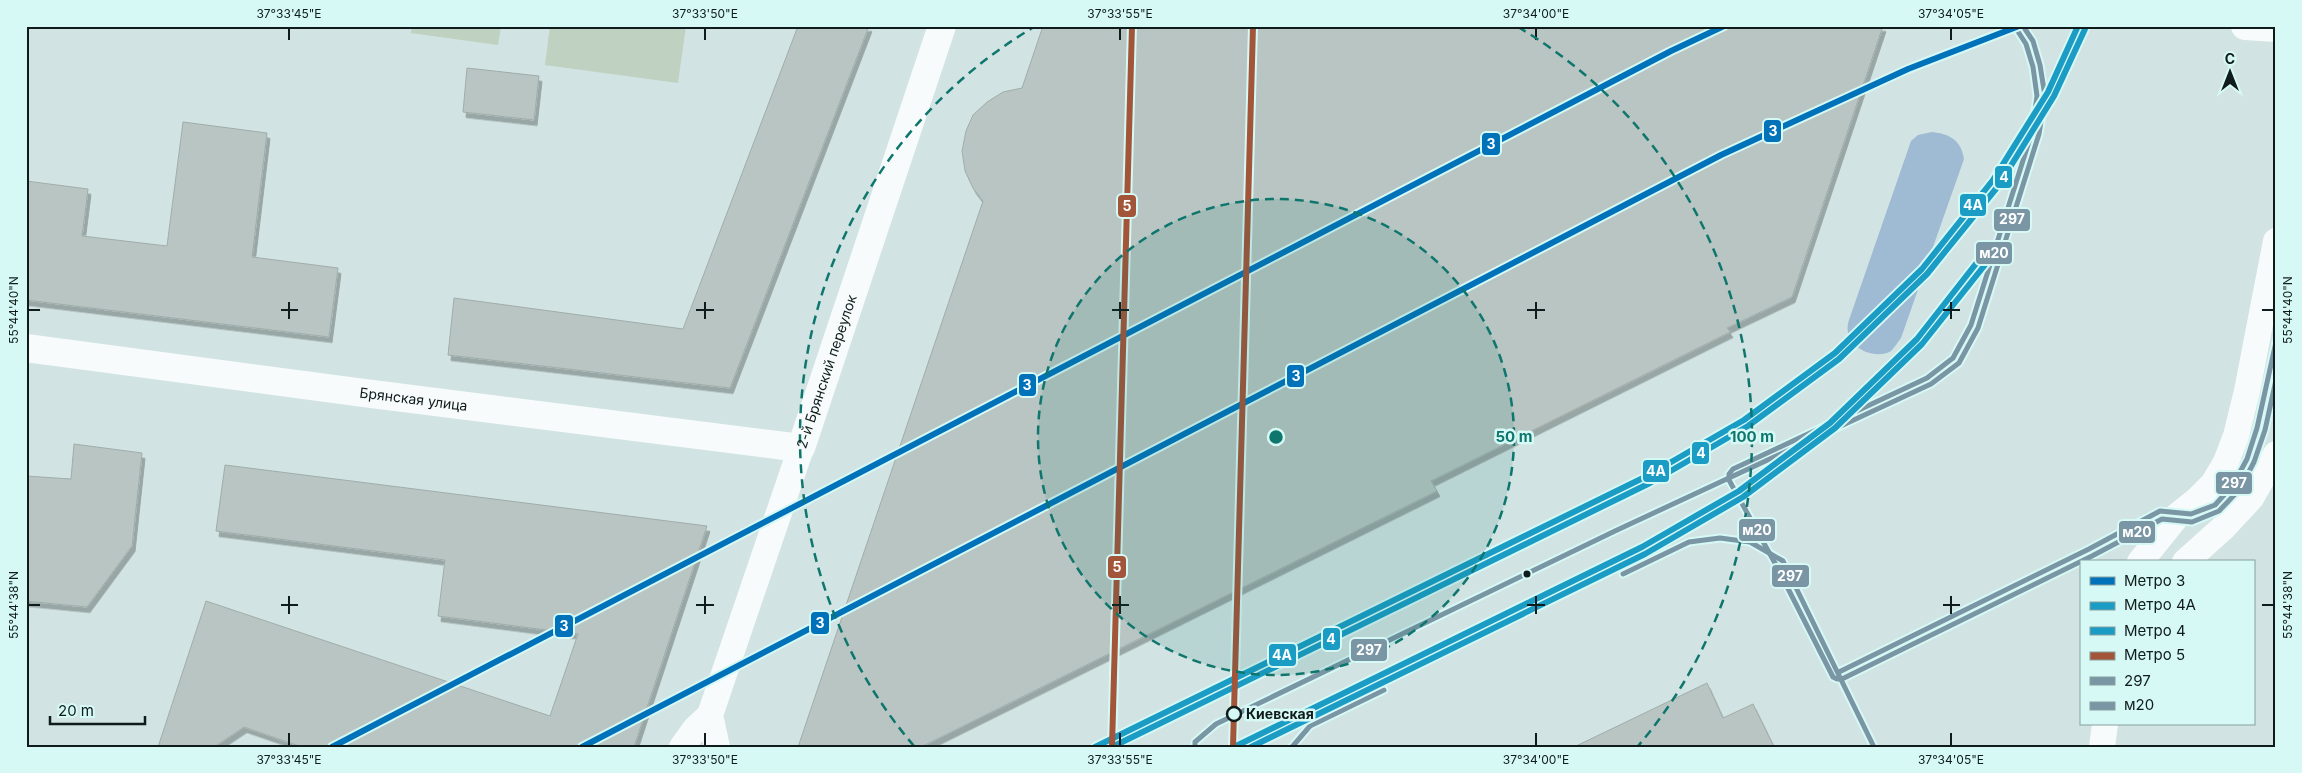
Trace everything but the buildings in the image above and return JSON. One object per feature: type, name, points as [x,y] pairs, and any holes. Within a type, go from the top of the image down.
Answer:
[{"type":"street","name":"2-й Брянский переулок","points":[[682,747],[694,728],[710,715],[942,26]]},
{"type":"street","points":[[2245,26],[2276,28]]},
{"type":"street","points":[[2142,560],[2177,516],[2198,500],[2213,484],[2226,462],[2236,436],[2245,400],[2276,241]]},
{"type":"street","name":"Брянская улица","points":[[26,348],[801,448]]},
{"type":"street","points":[[2187,560],[2224,527],[2251,498],[2276,454]]},
{"type":"street","points":[[710,715],[717,747]]},
{"type":"street","points":[[2088,747],[2089,726]]},
{"type":"street","points":[[2102,747],[2105,726]]},
{"type":"green space","points":[[412,26],[501,26],[498,45],[411,33]]},
{"type":"green space","points":[[550,26],[686,26],[678,83],[545,65]]},
{"type":"water","points":[[1932,132],[1944,134],[1954,139],[1963,152],[1964,159],[1901,338],[1891,351],[1878,354],[1871,353],[1853,343],[1848,332],[1849,321],[1911,141],[1918,135]]},
{"type":"metro line","name":"5","points":[[1112,747],[1132,26]]},
{"type":"metro line","name":"5","points":[[1233,747],[1253,26]]},
{"type":"metro line","name":"3","points":[[332,747],[1671,51],[1724,26]]},
{"type":"metro line","name":"3","points":[[582,747],[1721,155],[1908,69],[2019,26]]},
{"type":"metro line","name":"4А","points":[[1095,747],[1647,476],[1744,420],[1835,353],[1922,269],[1993,180],[2048,92],[2078,26]]},
{"type":"metro line","name":"4","points":[[1112,747],[1650,483],[1748,426],[1839,359],[1927,274],[1999,185],[2054,96],[2085,29]]},
{"type":"metro line","name":"4А","points":[[1234,747],[1642,547],[1739,491],[1830,423],[1917,339],[1982,256]]},
{"type":"metro line","name":"4","points":[[1251,747],[1645,554],[1743,497],[1835,428],[1922,344],[1988,261]]},
{"type":"transit line","name":"297","points":[[1195,747],[1195,742],[1216,724],[1615,531],[1931,384],[1959,363],[1978,328],[2039,134],[2045,96],[2040,65],[2033,41],[2023,26]]},
{"type":"transit line","name":"м20","points":[[2017,30],[2026,44],[2033,67],[2037,96],[2032,132],[1971,325],[1953,358],[1927,378],[1733,469],[1729,474],[1729,480],[1776,565],[1833,677],[1837,679],[1842,679],[2080,562]]},
{"type":"transit line","name":"297","points":[[1839,672],[2089,549],[2160,511],[2191,514],[2215,505],[2233,485],[2247,459],[2257,428],[2276,342]]},
{"type":"transit line","name":"м20","points":[[2084,560],[2162,519],[2192,522],[2219,511],[2240,489],[2254,462],[2265,430],[2276,380]]},
{"type":"transit line","name":"297","points":[[1623,574],[1689,542],[1720,538],[1750,542],[1783,561],[1874,747]]},
{"type":"transit line","name":"297","points":[[1292,747],[1310,726],[1384,690]]},
{"type":"place","name":"Киевская","points":[[1234,714]]}]
